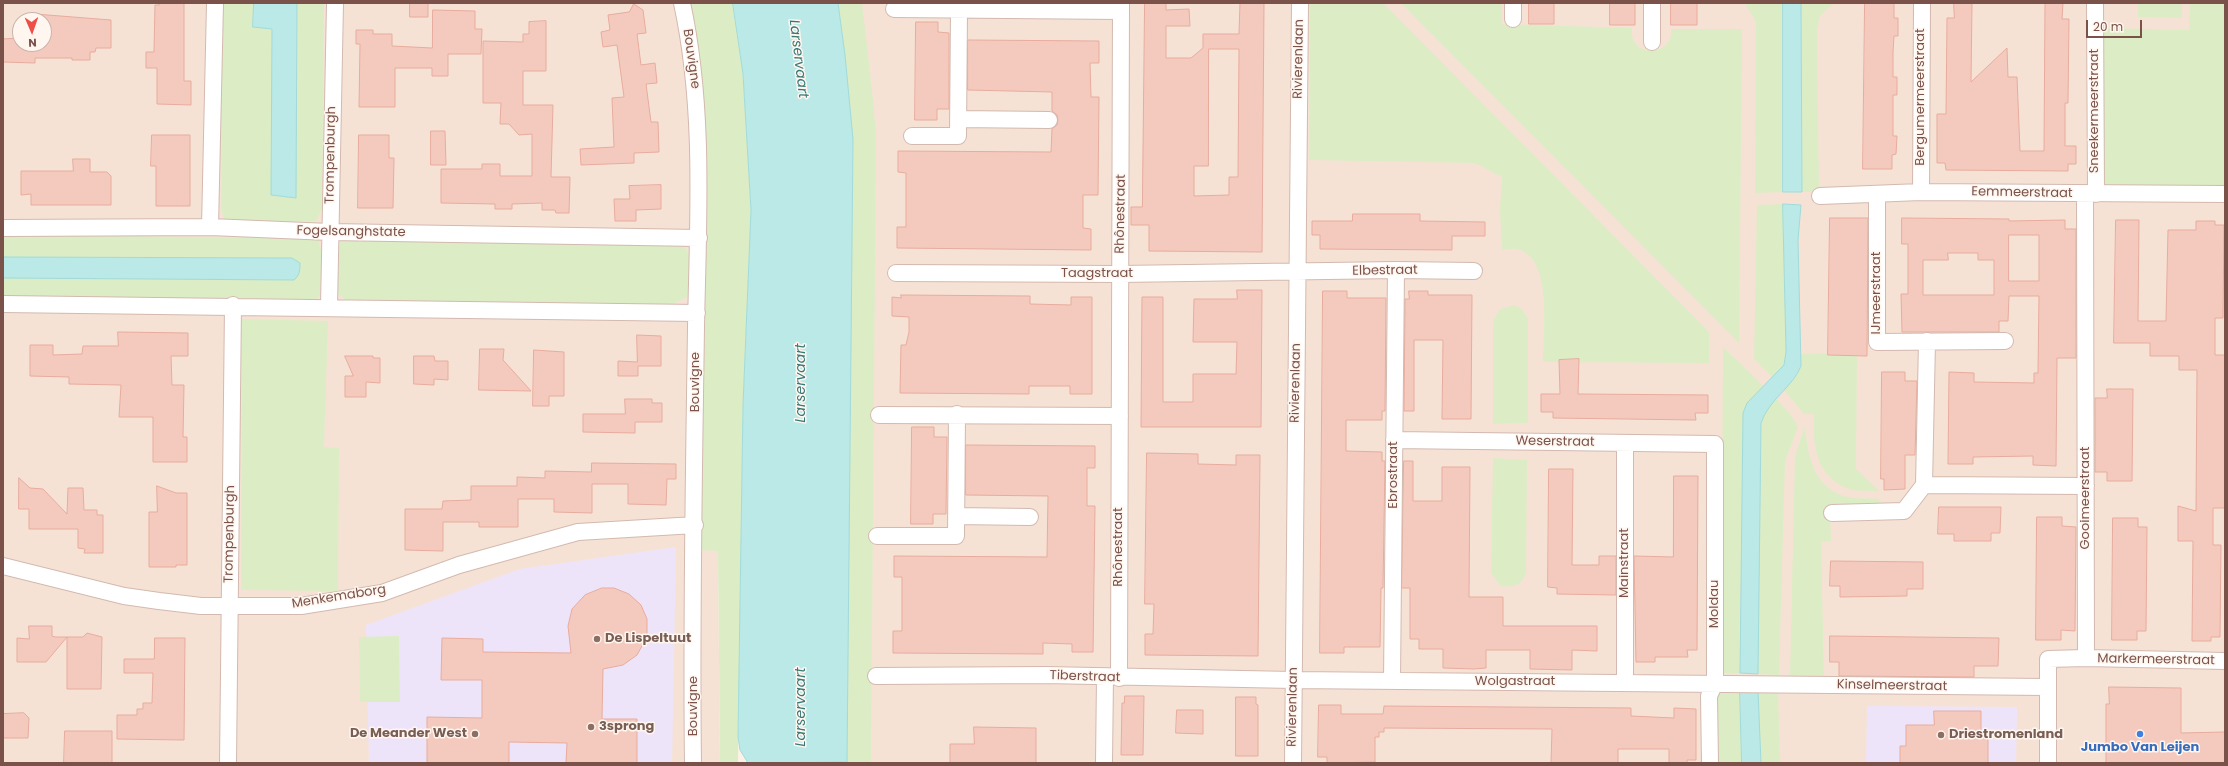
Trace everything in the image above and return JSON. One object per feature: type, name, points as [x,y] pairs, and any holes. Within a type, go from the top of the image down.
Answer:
[{"type":"street","points":[[210,227],[215,3]]},
{"type":"street","name":"Trompenburgh","points":[[329,307],[335,3]]},
{"type":"street","name":"Bouvigne","points":[[682,3],[690,40],[696,95],[699,238],[696,313],[693,763]]},
{"type":"street","name":"Rivierenlaan","points":[[1293,763],[1300,3]]},
{"type":"street","points":[[1513,3],[1513,19]]},
{"type":"street","points":[[1652,3],[1652,42]]},
{"type":"street","name":"Bergumermeerstraat","points":[[1921,192],[1922,3]]},
{"type":"street","name":"Sneekermeerstraat","points":[[2090,194],[2095,3]]},
{"type":"street","name":"Rhônestraat","points":[[894,9],[959,10],[1121,7],[1120,416],[1112,677],[1104,763]]},
{"type":"street","points":[[912,136],[958,136],[959,10]]},
{"type":"street","points":[[958,119],[1049,120]]},
{"type":"street","name":"Eemmeerstraat","points":[[1820,196],[1921,192],[2225,194]]},
{"type":"street","name":"IJmeerstraat","points":[[1877,194],[1877,342],[2005,342]]},
{"type":"street","name":"Gooimeerstraat","points":[[2086,658],[2086,486],[2090,194]]},
{"type":"street","name":"Fogelsanghstate","points":[[3,228],[210,227],[330,232],[699,238]]},
{"type":"street","name":"Elbestraat","points":[[1297,273],[1396,270],[1474,272]]},
{"type":"street","name":"Ebrostraat","points":[[1392,681],[1396,270]]},
{"type":"street","name":"Taagstraat","points":[[896,273],[1297,273]]},
{"type":"street","points":[[3,304],[233,305],[696,313]]},
{"type":"street","name":"Trompenburgh","points":[[228,763],[233,305]]},
{"type":"street","points":[[1832,513],[1904,512],[1924,486],[1927,341]]},
{"type":"street","points":[[877,536],[956,536],[957,414]]},
{"type":"street","points":[[879,415],[957,414],[1120,416]]},
{"type":"street","name":"Weserstraat","points":[[1394,440],[1715,444]]},
{"type":"street","name":"Mainstraat","points":[[1625,443],[1625,682]]},
{"type":"street","name":"Moldau","points":[[1710,763],[1709,696],[1714,683],[1715,444]]},
{"type":"street","points":[[1924,486],[2086,486]]},
{"type":"street","points":[[956,516],[1030,517]]},
{"type":"street","name":"Menkemaborg","points":[[3,566],[124,596],[201,606],[301,606],[382,592],[458,565],[578,532],[695,525]]},
{"type":"street","points":[[2048,763],[2048,659],[2086,658]]},
{"type":"street","name":"Markermeerstraat","points":[[2086,658],[2225,661]]},
{"type":"street","name":"Tiberstraat","points":[[876,676],[1112,677],[1294,680]]},
{"type":"street","name":"Wolgastraat","points":[[1294,680],[1736,683]]},
{"type":"street","name":"Kinselmeerstraat","points":[[1736,683],[2048,687]]},
{"type":"shaded area","points":[[3,3],[718,3],[718,550],[720,763],[3,763]]},
{"type":"shaded area","points":[[842,3],[2225,3],[2225,763],[831,763]]},
{"type":"shaded area","points":[[676,547],[672,763],[369,763],[366,625],[520,569]]},
{"type":"shaded area","name":"Driestromenland","points":[[1867,706],[2017,707],[2016,763],[1866,763]]},
{"type":"green space","points":[[222,3],[254,3],[253,27],[272,29],[271,195],[295,198],[297,3],[324,3],[322,209],[316,221],[225,221],[221,209]]},
{"type":"green space","points":[[689,3],[733,3],[743,74],[751,210],[743,405],[738,763],[720,763],[718,551],[701,550],[707,199],[704,117]]},
{"type":"green space","points":[[838,3],[862,3],[876,134],[871,763],[847,762],[853,139],[845,55]]},
{"type":"green space","points":[[1310,3],[1383,3],[1709,332],[1709,363],[1543,362],[1544,310],[1543,290],[1539,272],[1531,258],[1519,250],[1502,250],[1500,210],[1502,177],[1475,163],[1309,160]]},
{"type":"green space","points":[[1401,3],[1502,3],[1502,24],[1632,28],[1633,38],[1637,45],[1643,49],[1651,51],[1666,45],[1670,39],[1671,29],[1742,29],[1739,343]]},
{"type":"green space","points":[[1745,3],[1783,3],[1783,192],[1755,193],[1756,22]]},
{"type":"green space","points":[[1801,3],[1834,3],[1820,16],[1817,30],[1819,192],[1802,192]]},
{"type":"green space","points":[[2138,3],[2182,3],[2182,18],[2138,17]]},
{"type":"green space","points":[[2190,3],[2225,3],[2225,188],[2100,187],[2101,28],[2189,30]]},
{"type":"green space","points":[[1783,204],[1786,352],[1784,365],[1772,377],[1754,359],[1757,205]]},
{"type":"green space","points":[[3,234],[318,239],[322,254],[320,295],[313,302],[3,298],[3,278],[294,280],[299,272],[300,263],[292,258],[3,257]]},
{"type":"green space","points":[[341,241],[666,242],[680,244],[686,249],[690,261],[690,286],[687,297],[669,306],[350,303],[338,294],[338,251]]},
{"type":"green space","points":[[1515,305],[1523,310],[1528,319],[1528,423],[1493,424],[1493,321],[1500,309]]},
{"type":"green space","points":[[242,319],[328,321],[324,447],[339,448],[338,591],[241,590]]},
{"type":"green space","points":[[1723,347],[1763,386],[1747,403],[1739,634],[1740,673],[1721,673]]},
{"type":"green space","points":[[1857,353],[1856,469],[1879,491],[1849,489],[1838,484],[1829,477],[1818,459],[1815,448],[1814,414],[1804,414],[1783,389],[1796,374],[1800,365],[1801,354]]},
{"type":"green space","points":[[1775,398],[1791,415],[1798,427],[1785,461],[1779,675],[1758,674],[1761,423],[1764,414]]},
{"type":"green space","points":[[1805,426],[1808,449],[1814,470],[1827,487],[1836,493],[1848,497],[1879,499],[1882,505],[1830,507],[1831,541],[1821,542],[1824,677],[1790,676],[1795,456]]},
{"type":"green space","points":[[1493,458],[1527,460],[1526,572],[1520,583],[1513,586],[1500,585],[1491,573]]},
{"type":"green space","points":[[399,636],[400,702],[360,702],[359,637]]},
{"type":"green space","points":[[1718,690],[1740,690],[1742,763],[1718,763]]},
{"type":"green space","points":[[1758,691],[1778,691],[1780,763],[1761,763]]},
{"type":"water","points":[[254,3],[297,3],[296,198],[271,195],[272,29],[253,27]]},
{"type":"water","name":"Larservaart","points":[[733,3],[838,3],[845,55],[853,139],[847,762],[748,763],[740,750],[738,737],[743,405],[751,210],[743,74]]},
{"type":"water","points":[[1783,3],[1801,3],[1802,192],[1783,192]]},
{"type":"water","points":[[1783,204],[1801,205],[1798,240],[1801,366],[1792,380],[1770,407],[1761,423],[1758,674],[1740,673],[1743,413],[1747,403],[1784,365],[1786,352]]},
{"type":"water","points":[[3,257],[292,258],[300,263],[300,270],[299,274],[294,280],[3,278]]},
{"type":"water","points":[[1740,690],[1758,691],[1761,763],[1742,763]]},
{"type":"building","points":[[159,3],[184,3],[184,81],[191,81],[191,105],[157,104],[157,68],[146,68],[146,52],[154,52],[155,5],[159,5]]},
{"type":"building","points":[[410,3],[428,3],[428,17],[410,17]]},
{"type":"building","points":[[1145,3],[1166,3],[1166,10],[1189,9],[1190,26],[1166,26],[1166,58],[1191,58],[1203,48],[1203,34],[1239,34],[1240,3],[1264,3],[1262,252],[1149,251],[1149,225],[1131,225],[1131,207],[1142,207]],"holes":[[[1209,49],[1239,49],[1238,177],[1229,177],[1229,195],[1194,196],[1194,166],[1208,166]]]},
{"type":"building","points":[[1529,3],[1554,3],[1554,24],[1529,24]]},
{"type":"building","points":[[1610,3],[1635,3],[1635,25],[1610,25]]},
{"type":"building","points":[[1671,3],[1697,3],[1697,25],[1671,25]]},
{"type":"building","points":[[1865,3],[1894,3],[1894,18],[1898,18],[1898,36],[1894,36],[1893,52],[1893,77],[1897,77],[1897,95],[1893,95],[1893,136],[1897,136],[1896,154],[1892,155],[1892,169],[1863,169]]},
{"type":"building","points":[[1954,3],[1972,3],[1971,82],[2007,48],[2008,77],[2017,77],[2020,151],[2044,151],[2045,3],[2063,3],[2062,19],[2069,19],[2068,103],[2065,103],[2065,146],[2076,146],[2076,164],[2068,164],[2068,171],[1946,170],[1945,163],[1937,163],[1937,114],[1946,114],[1947,18],[1954,18]]},
{"type":"building","points":[[634,4],[643,10],[646,33],[637,34],[641,65],[655,63],[657,83],[646,84],[651,122],[658,122],[659,152],[634,153],[634,163],[581,165],[580,149],[614,147],[612,98],[624,97],[617,45],[603,47],[601,32],[610,30],[608,15],[629,12]]},
{"type":"building","points":[[433,10],[475,11],[475,29],[482,29],[481,54],[448,54],[448,76],[432,76],[432,68],[395,68],[395,107],[359,107],[360,44],[356,44],[356,30],[373,30],[373,34],[392,34],[392,46],[432,48]]},
{"type":"building","points":[[52,15],[111,20],[111,48],[96,48],[95,52],[90,52],[90,60],[72,60],[72,58],[35,58],[35,63],[3,62],[3,39],[12,38],[12,52],[52,52]]},
{"type":"building","points":[[546,21],[546,71],[523,71],[523,105],[553,105],[551,177],[570,177],[569,213],[556,213],[555,210],[542,210],[542,203],[512,204],[512,209],[495,209],[495,204],[441,203],[441,169],[482,169],[482,164],[500,164],[500,176],[532,176],[532,134],[519,135],[509,124],[500,124],[501,103],[483,103],[483,41],[523,42],[523,34],[529,34],[529,22]]},
{"type":"building","points":[[916,22],[938,22],[938,32],[949,33],[949,109],[937,109],[937,120],[915,120]]},
{"type":"building","points":[[968,40],[1099,41],[1099,63],[1090,63],[1091,97],[1099,97],[1098,195],[1083,195],[1083,228],[1091,229],[1091,250],[897,248],[897,227],[906,227],[906,173],[898,172],[898,151],[1051,152],[1052,129],[1057,125],[1058,120],[1057,115],[1052,111],[1052,92],[968,90]]},
{"type":"building","points":[[431,131],[445,131],[446,165],[431,165]]},
{"type":"building","points":[[152,135],[190,135],[190,206],[156,206],[156,166],[151,166]]},
{"type":"building","points":[[359,135],[389,135],[389,158],[394,158],[393,208],[358,208]]},
{"type":"building","points":[[73,159],[90,159],[90,172],[107,172],[111,176],[111,205],[31,205],[31,194],[21,195],[21,171],[73,171]]},
{"type":"building","points":[[661,185],[661,209],[636,210],[636,221],[615,221],[614,199],[630,199],[629,186]]},
{"type":"building","points":[[1353,214],[1420,214],[1420,221],[1485,222],[1485,236],[1452,236],[1452,250],[1320,249],[1320,235],[1312,235],[1312,221],[1352,221]]},
{"type":"building","points":[[1830,218],[1868,218],[1867,356],[1828,355]]},
{"type":"building","points":[[1902,218],[2009,219],[2009,221],[2065,220],[2065,229],[2076,229],[2076,358],[2057,358],[2056,466],[2033,465],[2033,456],[1973,457],[1973,464],[1948,464],[1949,372],[1974,373],[1974,382],[2034,383],[2034,373],[2038,373],[2039,296],[2009,296],[2008,321],[1999,321],[1999,332],[1902,332],[1901,294],[1908,294],[1908,244],[1902,244]],"holes":[[[2009,235],[2039,235],[2039,281],[2009,281]],[[1948,253],[1978,253],[1978,260],[1994,260],[1994,295],[1923,295],[1923,260],[1948,260]]]},
{"type":"building","points":[[2116,220],[2139,220],[2138,321],[2166,321],[2168,230],[2196,230],[2196,221],[2215,221],[2215,225],[2224,225],[2223,318],[2215,318],[2215,355],[2225,355],[2225,508],[2213,508],[2213,545],[2221,545],[2220,637],[2211,637],[2211,641],[2192,641],[2193,541],[2178,541],[2178,506],[2196,511],[2197,370],[2179,370],[2179,356],[2150,356],[2150,343],[2114,343]]},
{"type":"building","points":[[1237,290],[1262,290],[1261,427],[1141,427],[1142,297],[1163,297],[1163,402],[1193,402],[1193,374],[1236,374],[1237,342],[1193,342],[1194,299],[1237,299]]},
{"type":"building","points":[[1323,291],[1347,291],[1347,298],[1386,298],[1385,411],[1382,411],[1382,420],[1346,420],[1346,451],[1382,452],[1382,461],[1385,461],[1383,588],[1381,588],[1380,647],[1344,647],[1344,653],[1320,653]]},
{"type":"building","points":[[1409,291],[1428,291],[1428,295],[1472,295],[1471,419],[1442,419],[1443,340],[1414,340],[1414,411],[1404,411],[1405,299],[1409,299]]},
{"type":"building","points":[[901,295],[1030,296],[1030,304],[1071,305],[1071,297],[1092,297],[1092,394],[1070,394],[1070,386],[1029,386],[1029,394],[900,393],[901,345],[906,345],[909,332],[909,317],[892,316],[892,297],[901,298]]},
{"type":"building","points":[[118,332],[188,333],[188,356],[171,356],[172,385],[184,385],[183,437],[187,437],[187,462],[153,462],[153,417],[119,417],[121,385],[69,384],[69,377],[30,376],[30,345],[53,345],[53,355],[82,354],[83,346],[118,346]]},
{"type":"building","points":[[637,335],[661,336],[661,366],[638,366],[638,376],[618,376],[618,361],[637,362]]},
{"type":"building","points":[[480,349],[504,349],[503,360],[531,391],[479,390]]},
{"type":"building","points":[[534,350],[564,352],[564,396],[549,396],[549,406],[533,406]]},
{"type":"building","points":[[345,356],[373,356],[373,358],[380,358],[380,383],[366,382],[366,397],[345,397],[345,376],[353,376]]},
{"type":"building","points":[[414,356],[434,356],[435,361],[448,361],[448,380],[434,379],[434,385],[414,384]]},
{"type":"building","points":[[1579,359],[1578,394],[1708,395],[1708,413],[1695,413],[1696,420],[1553,418],[1553,412],[1541,412],[1541,394],[1560,394],[1559,360]]},
{"type":"building","points":[[1882,372],[1905,372],[1905,381],[1917,381],[1915,455],[1905,455],[1905,489],[1884,490],[1884,479],[1881,479]]},
{"type":"building","points":[[2107,389],[2133,389],[2132,481],[2107,481],[2107,472],[2095,472],[2095,398],[2107,398]]},
{"type":"building","points":[[625,399],[652,399],[652,403],[662,403],[662,422],[635,422],[635,433],[583,432],[583,414],[625,414]]},
{"type":"building","points":[[912,427],[934,427],[934,437],[947,437],[946,514],[933,514],[933,524],[911,524]]},
{"type":"building","points":[[966,445],[1095,446],[1095,468],[1087,468],[1087,506],[1095,506],[1093,652],[1072,652],[1072,644],[1043,643],[1043,654],[893,653],[893,631],[902,631],[902,577],[894,577],[894,556],[1047,557],[1048,496],[966,495]]},
{"type":"building","points":[[1147,453],[1198,454],[1198,464],[1236,465],[1236,455],[1260,455],[1258,656],[1145,655],[1145,634],[1153,634],[1154,604],[1145,604]]},
{"type":"building","points":[[1404,461],[1413,461],[1413,501],[1442,501],[1442,467],[1470,467],[1469,597],[1503,597],[1503,626],[1597,626],[1597,651],[1572,650],[1572,670],[1530,669],[1530,650],[1486,650],[1486,668],[1474,669],[1443,668],[1443,649],[1419,649],[1419,639],[1410,639],[1410,588],[1402,588]]},
{"type":"building","points":[[592,463],[676,464],[676,479],[667,479],[666,505],[628,504],[628,484],[592,484],[592,513],[554,512],[554,499],[518,499],[518,527],[479,527],[479,522],[443,522],[443,551],[405,550],[405,509],[442,509],[443,501],[471,500],[471,486],[517,486],[517,477],[545,478],[545,471],[591,472]]},
{"type":"building","points":[[1549,469],[1573,469],[1572,565],[1599,565],[1599,556],[1616,556],[1616,595],[1557,594],[1557,588],[1548,587]]},
{"type":"building","points":[[1674,476],[1698,476],[1697,650],[1687,650],[1688,657],[1655,657],[1655,662],[1636,662],[1634,556],[1673,557]]},
{"type":"building","points":[[19,478],[30,488],[43,489],[67,514],[68,488],[83,488],[84,510],[97,510],[97,515],[103,515],[103,553],[84,553],[85,549],[78,548],[78,529],[29,529],[29,509],[19,509]]},
{"type":"building","points":[[157,486],[176,493],[187,493],[187,565],[176,565],[176,567],[149,567],[149,512],[157,512]]},
{"type":"building","points":[[1939,507],[2001,507],[2000,533],[1991,533],[1991,541],[1954,541],[1954,534],[1938,534]]},
{"type":"building","points":[[2037,517],[2062,517],[2062,526],[2076,527],[2075,631],[2061,630],[2061,640],[2036,640]]},
{"type":"building","points":[[2113,518],[2138,518],[2138,527],[2147,527],[2146,631],[2137,631],[2137,640],[2112,640]]},
{"type":"building","points":[[1831,561],[1923,562],[1923,589],[1907,589],[1907,596],[1840,597],[1840,586],[1830,586]]},
{"type":"building","points":[[602,588],[614,588],[629,594],[641,605],[647,619],[647,637],[637,655],[623,665],[603,669],[602,719],[637,719],[637,763],[566,763],[567,743],[509,742],[509,763],[427,763],[427,717],[482,718],[482,680],[441,680],[442,638],[483,639],[483,652],[571,653],[568,626],[572,609],[585,595]]},
{"type":"building","points":[[29,626],[52,626],[52,636],[67,637],[46,662],[17,662],[17,638],[29,639]]},
{"type":"building","points":[[87,633],[102,637],[101,689],[67,689],[67,637],[83,637]]},
{"type":"building","points":[[1830,636],[1999,638],[1998,666],[1974,666],[1974,677],[1839,676],[1839,662],[1830,662]]},
{"type":"building","points":[[155,638],[185,638],[184,740],[117,739],[117,715],[137,715],[137,709],[143,709],[143,703],[152,703],[153,673],[124,673],[124,659],[154,659]]},
{"type":"building","points":[[2109,687],[2181,688],[2181,733],[2225,732],[2225,763],[2106,763],[2106,704],[2109,704]]},
{"type":"building","points":[[1125,696],[1144,696],[1143,755],[1121,755],[1122,703],[1124,703]]},
{"type":"building","points":[[1236,697],[1256,697],[1256,704],[1258,705],[1258,756],[1236,756]]},
{"type":"building","points":[[1319,705],[1341,705],[1341,714],[1383,714],[1384,706],[1631,708],[1631,716],[1674,718],[1674,708],[1696,709],[1696,760],[1687,760],[1687,763],[1669,763],[1669,749],[1618,749],[1618,763],[1551,763],[1552,729],[1384,728],[1384,732],[1379,732],[1379,737],[1375,737],[1375,762],[1327,763],[1327,757],[1318,757]]},
{"type":"building","points":[[1177,710],[1203,710],[1203,734],[1176,733]]},
{"type":"building","points":[[1934,711],[1981,711],[1981,733],[1988,733],[1988,763],[1900,763],[1900,746],[1906,746],[1906,725],[1934,725]]},
{"type":"building","points":[[24,713],[29,718],[28,738],[3,738],[3,714]]},
{"type":"building","points":[[974,727],[1036,728],[1036,763],[950,763],[950,744],[974,744]]},
{"type":"building","points":[[65,731],[112,731],[112,763],[64,763]]},
{"type":"place","name":"De Lispeltuut","points":[[597,639]]},
{"type":"place","name":"3sprong","points":[[591,727]]},
{"type":"place","name":"De Meander West","points":[[475,734]]},
{"type":"place","name":"Jumbo Van Leijen","points":[[2140,734]]},
{"type":"place","name":"Driestromenland","points":[[1941,735]]}]
